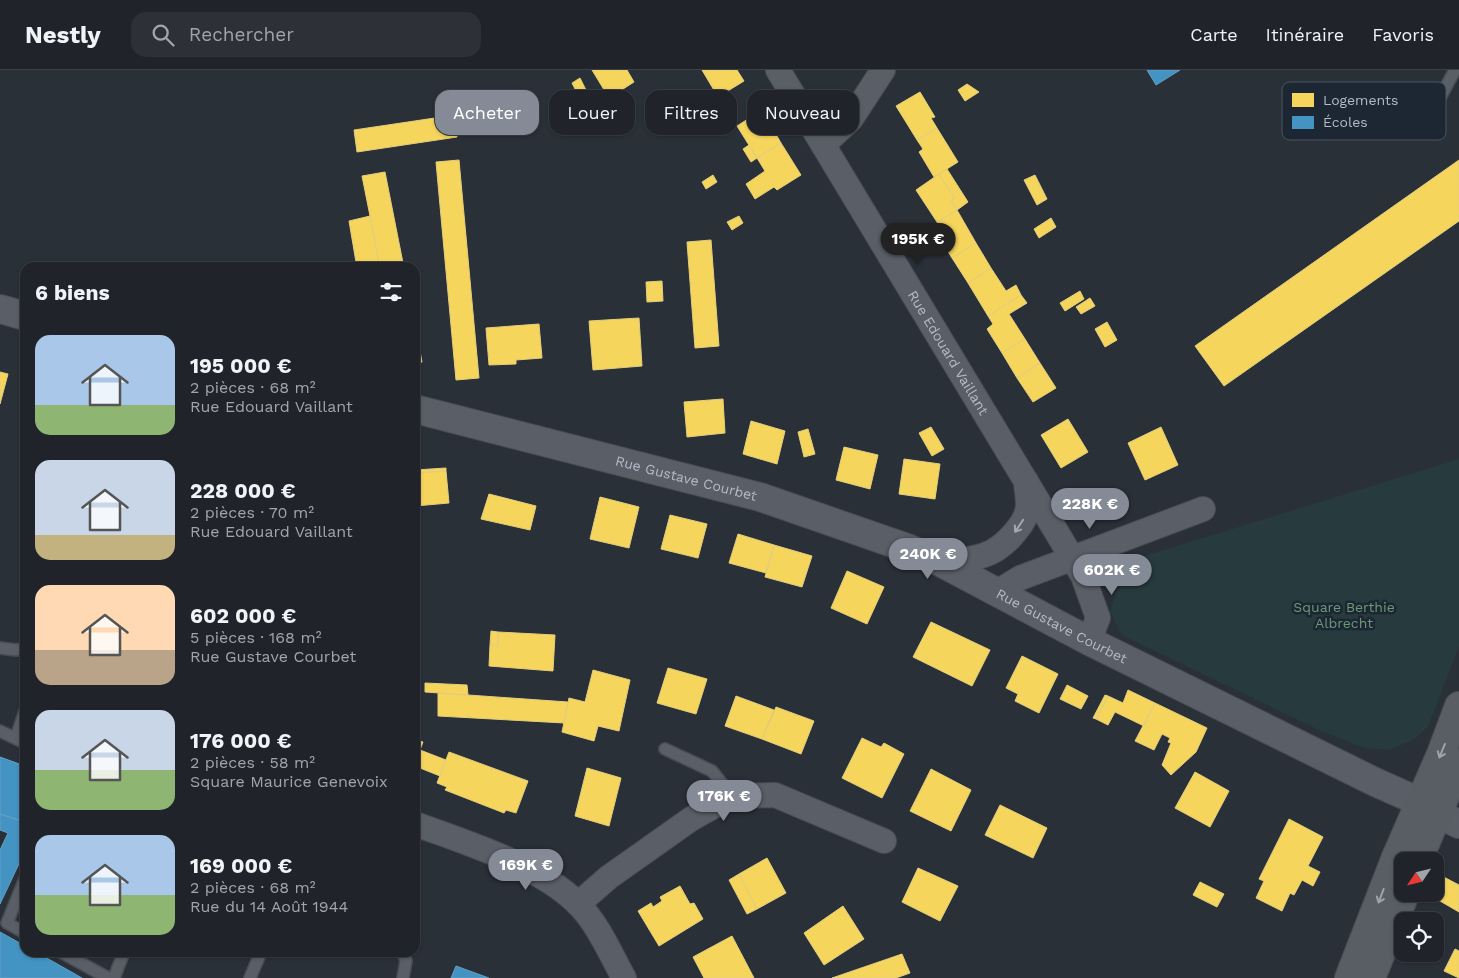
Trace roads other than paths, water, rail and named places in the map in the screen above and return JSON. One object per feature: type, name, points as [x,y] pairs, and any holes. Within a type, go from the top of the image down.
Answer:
[{"type":"main road","points":[[1349,978],[1396,856],[1439,813],[1441,754],[1459,706]]},
{"type":"main road","points":[[1422,852],[1459,763]]},
{"type":"main road","points":[[1371,978],[1402,902]]},
{"type":"street","name":"Rue Edouard Vaillant","points":[[778,70],[1083,576],[1098,618],[1089,641]]},
{"type":"street","points":[[823,145],[851,119],[883,70]]},
{"type":"street","points":[[0,309],[20,315]]},
{"type":"street","name":"Rue Gustave Courbet","points":[[420,411],[760,497],[910,549],[940,562],[1089,641],[1439,813]]},
{"type":"street","points":[[940,562],[968,560],[989,554],[1006,544],[1023,522],[1028,506],[1026,479]]},
{"type":"street","points":[[997,592],[1020,578],[1203,509]]},
{"type":"street","points":[[578,904],[609,877],[691,818],[732,796],[775,795],[884,841]]},
{"type":"street","points":[[420,826],[515,864],[552,882],[578,904],[596,927],[624,978]]},
{"type":"lane","points":[[1446,86],[1455,70]]},
{"type":"lane","points":[[0,648],[20,649]]},
{"type":"lane","points":[[0,731],[20,740]]},
{"type":"lane","points":[[665,748],[712,771],[732,796]]},
{"type":"lane","points":[[20,891],[7,923],[20,930]]},
{"type":"lane","points":[[70,957],[108,978]]},
{"type":"lane","points":[[114,978],[122,957]]},
{"type":"lane","points":[[250,978],[259,957]]},
{"type":"lane","points":[[403,978],[406,961],[405,957]]},
{"type":"park label","name":"Square Berthie Albrecht","points":[[1344,616]]}]
